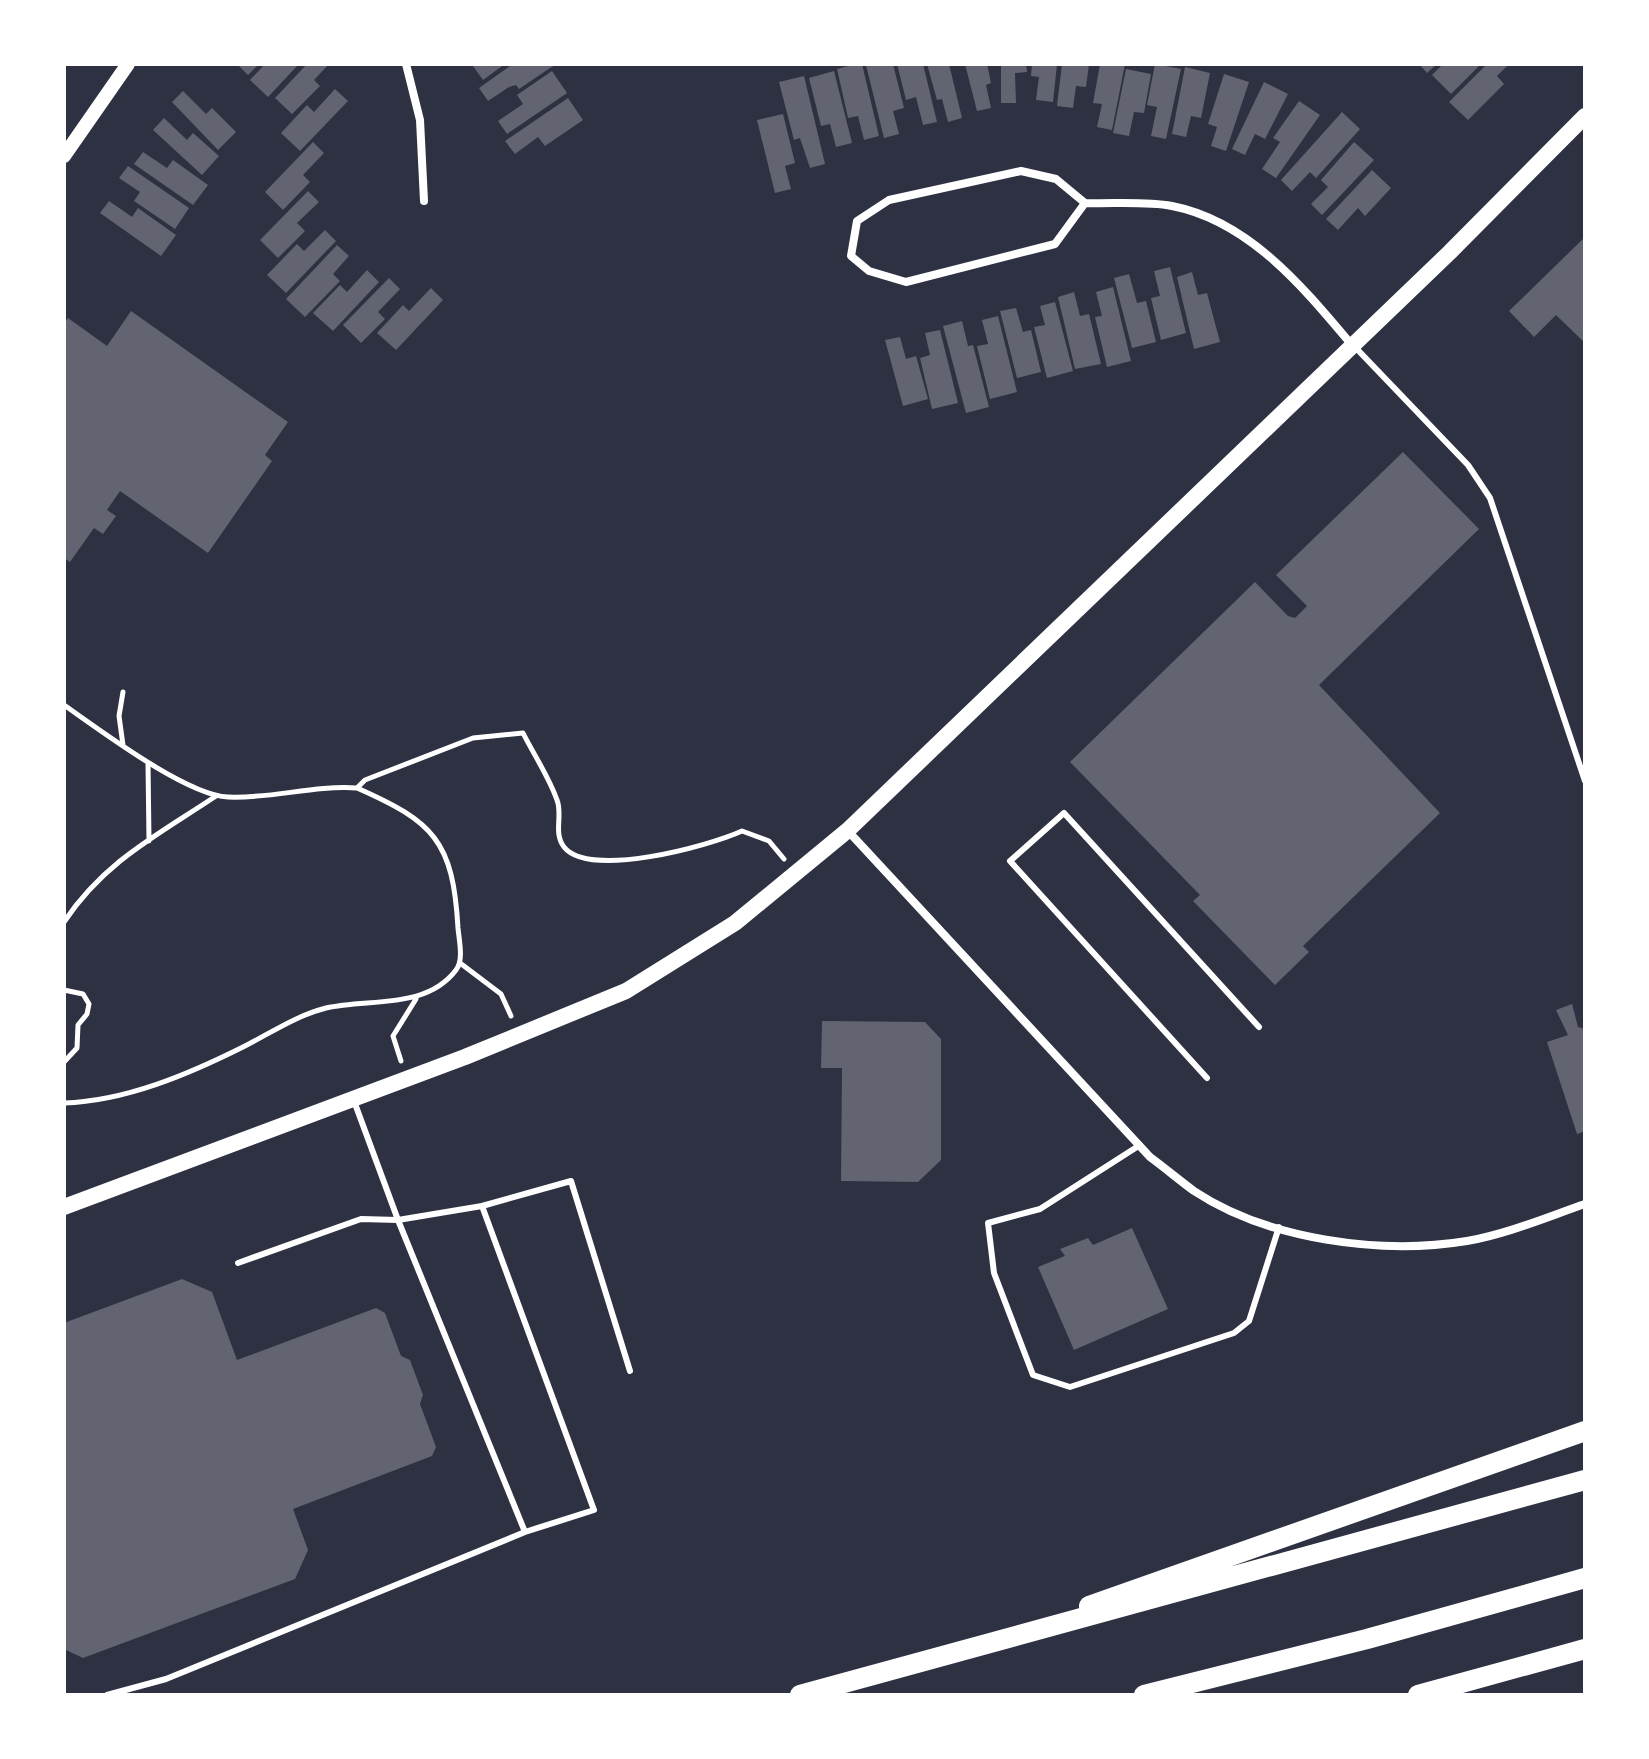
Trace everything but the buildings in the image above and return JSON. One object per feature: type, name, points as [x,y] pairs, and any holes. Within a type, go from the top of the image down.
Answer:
[{"type":"highway","points":[[923,1664],[1585,1431]]},
{"type":"highway","points":[[800,1695],[923,1664],[1585,1480]]},
{"type":"highway","points":[[1144,1695],[1367,1639],[1585,1578]]},
{"type":"highway","points":[[1418,1695],[1585,1649]]},
{"type":"main road","points":[[64,1207],[626,991],[735,923],[848,830],[1450,252],[1585,116]]},
{"type":"street","points":[[64,156],[128,64]]},
{"type":"street","points":[[406,64],[420,120],[424,201]]},
{"type":"street","points":[[1085,203],[1055,244],[906,282],[869,271],[851,256],[857,221],[889,200],[1021,171],[1056,179],[1085,203],[1173,206],[1239,231],[1310,296],[1351,344]]},
{"type":"street","points":[[848,830],[1140,1145],[1196,1192],[1279,1227],[1332,1241],[1408,1247],[1470,1241],[1585,1204]]},
{"type":"lane","points":[[1351,344],[1468,465],[1490,498],[1585,781]]},
{"type":"lane","points":[[1207,1078],[1010,861],[1064,813],[1259,1027]]},
{"type":"lane","points":[[353,1098],[398,1220],[525,1532]]},
{"type":"lane","points":[[1140,1145],[1040,1209],[988,1223],[994,1273],[1033,1375],[1041,1380],[1070,1387],[1234,1333],[1249,1321],[1279,1227]]},
{"type":"lane","points":[[238,1263],[361,1219],[398,1220],[482,1206],[571,1181],[630,1371]]},
{"type":"lane","points":[[107,1695],[166,1679],[525,1532],[594,1510],[482,1206]]},
{"type":"path","points":[[123,692],[119,716],[123,746]]},
{"type":"path","points":[[64,705],[148,763],[217,795],[269,795],[316,787],[357,788],[395,805],[426,825],[438,840],[447,862],[457,905],[460,963],[454,973],[416,998],[393,1036]]},
{"type":"path","points":[[357,788],[365,780],[473,738],[523,733],[559,802],[557,832],[564,848],[588,862],[642,857],[724,839],[742,831],[769,841]]},
{"type":"path","points":[[148,763],[149,841]]},
{"type":"path","points":[[64,922],[93,882],[217,795]]},
{"type":"path","points":[[460,963],[501,994]]},
{"type":"path","points":[[64,990],[83,994],[89,1004],[87,1014],[78,1025],[77,1048],[64,1062]]},
{"type":"path","points":[[64,1103],[156,1084],[206,1065],[303,1015],[328,1007],[416,998]]}]
